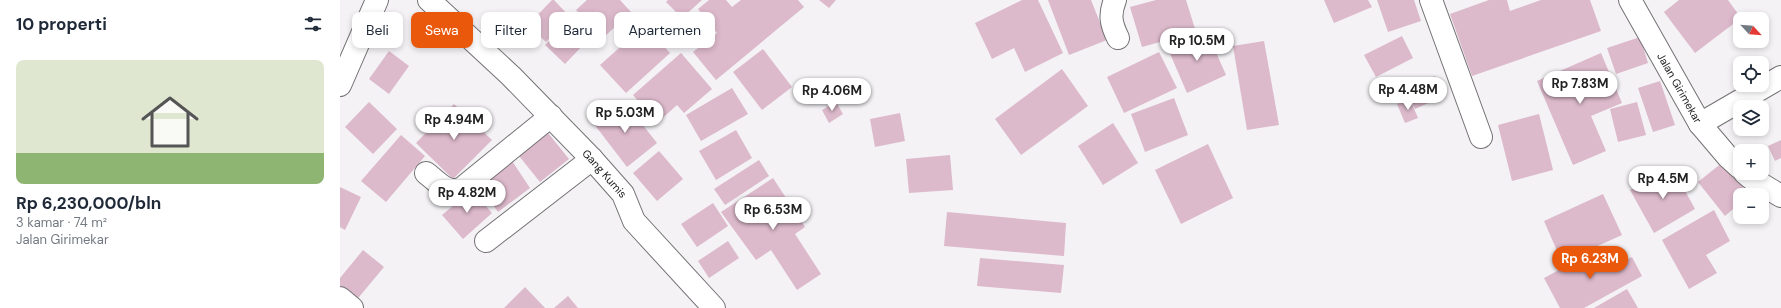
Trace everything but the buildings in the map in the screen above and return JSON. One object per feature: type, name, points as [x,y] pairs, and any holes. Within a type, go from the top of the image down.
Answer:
[{"type":"street","points":[[340,85],[377,0]]},
{"type":"street","name":"Gang Kumis","points":[[429,0],[551,116],[592,159],[623,194],[634,221],[714,308]]},
{"type":"street","points":[[1115,0],[1110,16],[1118,38]]},
{"type":"street","points":[[1431,0],[1481,137]]},
{"type":"street","name":"Jalan Girimekar","points":[[1630,0],[1700,124],[1733,162]]},
{"type":"street","points":[[1700,124],[1781,76]]},
{"type":"street","points":[[426,172],[448,190],[453,191],[461,189],[551,116]]},
{"type":"street","points":[[486,241],[592,159]]},
{"type":"street","points":[[1754,180],[1781,196]]},
{"type":"street","points":[[340,298],[352,308]]}]
